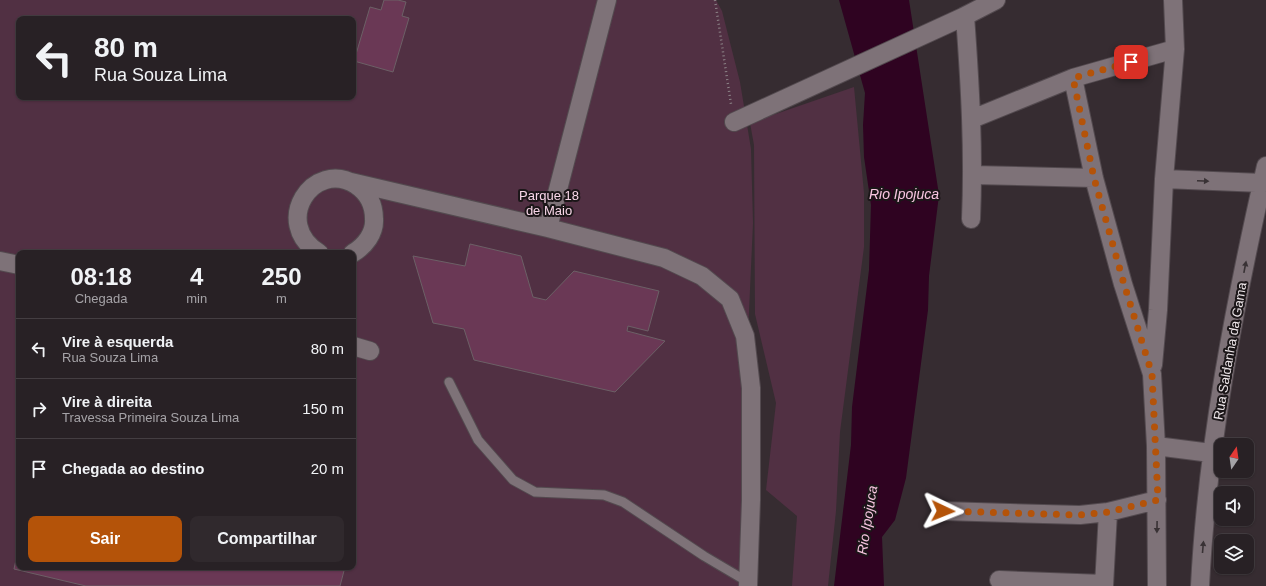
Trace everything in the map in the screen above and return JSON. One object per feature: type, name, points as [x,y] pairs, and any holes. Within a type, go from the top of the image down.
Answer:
[{"type":"street","points":[[548,228],[607,0]]},
{"type":"street","points":[[734,122],[964,17],[995,0]]},
{"type":"street","points":[[1157,586],[1158,500],[1152,374],[1158,310],[1164,179],[1175,49],[1173,0]]},
{"type":"street","points":[[964,17],[972,119],[973,175],[971,219]]},
{"type":"street","points":[[972,119],[1073,78],[1175,49]]},
{"type":"street","points":[[1073,78],[1094,178],[1124,284],[1152,374]]},
{"type":"street","name":"Rua Saldanha da Gama","points":[[1200,586],[1211,454],[1237,306],[1266,166]]},
{"type":"street","points":[[973,175],[1094,178]]},
{"type":"street","points":[[314,250],[307,245],[300,234],[296,221],[298,208],[304,196],[313,187],[325,181],[338,179],[548,228],[664,258],[702,276],[730,299],[745,336],[751,388],[751,500],[748,584]]},
{"type":"street","points":[[1164,179],[1262,183]]},
{"type":"street","points":[[351,182],[362,189],[370,198],[374,210],[375,223],[372,234],[364,245],[356,251]]},
{"type":"street","points":[[0,261],[16,264]]},
{"type":"street","points":[[356,347],[370,350]]},
{"type":"street","points":[[1156,446],[1211,454]]},
{"type":"street","points":[[943,511],[1058,515],[1108,512],[1158,500]]},
{"type":"street","points":[[999,580],[1104,585],[1108,512]]},
{"type":"lane","points":[[449,382],[478,440],[513,480],[535,492],[604,495],[623,502],[748,584]]},
{"type":"path","points":[[715,0],[734,122]]},
{"type":"green space","name":"Parque 18 de Maio","points":[[0,0],[716,0],[722,11],[740,82],[751,149],[753,223],[746,378],[741,586],[0,586]]},
{"type":"green space","points":[[854,87],[864,193],[864,247],[840,432],[836,511],[828,586],[792,586],[797,516],[766,490],[776,403],[755,314],[754,145],[750,123]]},
{"type":"water","name":"Rio Ipojuca","points":[[839,0],[909,0],[939,195],[929,276],[928,310],[906,478],[895,520],[882,537],[884,586],[834,586],[851,445],[852,407],[869,270],[871,205],[864,157],[863,125],[865,93]]},
{"type":"building","points":[[384,0],[398,0],[406,2],[402,16],[409,18],[393,72],[356,62],[356,54],[370,7],[381,10]]},
{"type":"building","points":[[470,244],[521,256],[533,297],[546,300],[574,271],[659,291],[648,331],[628,326],[627,331],[665,341],[615,392],[474,360],[464,329],[433,323],[413,256],[465,266]]},
{"type":"building","points":[[18,570],[344,570],[340,586],[86,586]]},
{"type":"route","points":[[943,511],[1080,515],[1108,512],[1158,500],[1152,374],[1124,284],[1094,178],[1073,78],[1131,62]]}]
